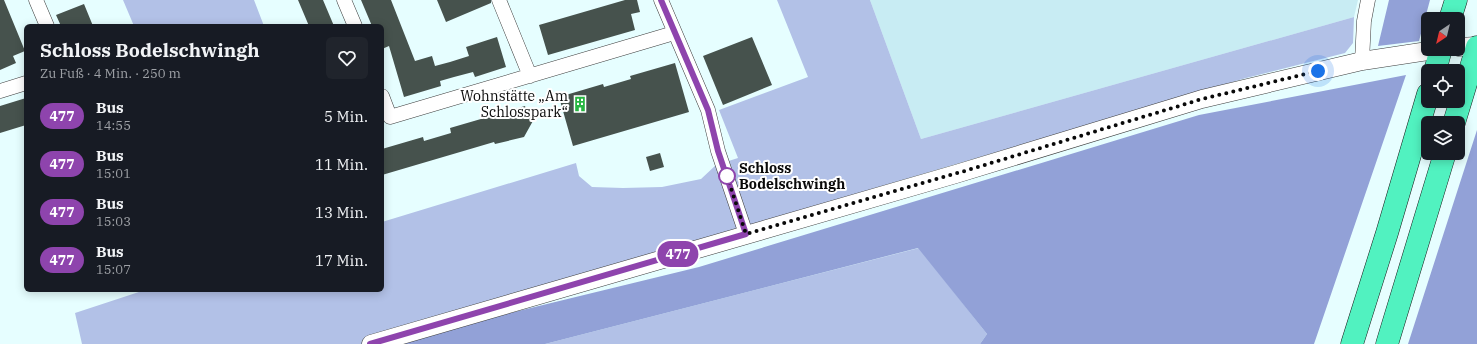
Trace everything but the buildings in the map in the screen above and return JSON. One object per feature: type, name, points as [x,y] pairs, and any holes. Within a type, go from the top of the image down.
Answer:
[{"type":"highway","points":[[1452,12],[1456,0]]},
{"type":"highway","points":[[1456,116],[1477,46]]},
{"type":"highway","points":[[1352,344],[1424,108]]},
{"type":"highway","points":[[1387,344],[1444,160]]},
{"type":"street","points":[[36,0],[46,24]]},
{"type":"street","points":[[344,0],[354,24]]},
{"type":"street","points":[[499,0],[530,76]]},
{"type":"street","points":[[661,0],[708,110],[718,151],[746,234]]},
{"type":"street","points":[[1362,61],[1364,21],[1368,0]]},
{"type":"street","points":[[384,101],[390,117],[674,33]]},
{"type":"street","points":[[1465,47],[1477,46]]},
{"type":"street","points":[[371,344],[968,170],[1202,99],[1380,57],[1421,52]]},
{"type":"street","points":[[0,91],[24,83]]},
{"type":"shaded area","points":[[123,0],[254,0],[263,24],[133,24]]},
{"type":"shaded area","points":[[777,0],[870,0],[921,139],[1354,17],[1353,43],[1345,53],[1246,78],[727,232],[364,344],[82,344],[75,313],[139,292],[384,292],[384,221],[576,163],[579,176],[592,187],[662,187],[701,179],[716,165],[738,158],[719,110],[808,77]]},
{"type":"shaded area","points":[[870,0],[1358,0],[1354,17],[921,139]]},
{"type":"shaded area","points":[[1389,0],[1430,0],[1427,12],[1421,12],[1421,34],[1419,41],[1378,46]]},
{"type":"shaded area","points":[[1406,75],[1314,344],[980,344],[987,334],[918,248],[545,344],[383,344],[699,267],[1199,115]]},
{"type":"shaded area","points":[[1477,130],[1477,344],[1408,344]]},
{"type":"shaded area","points":[[919,248],[987,334],[980,344],[545,344]]},
{"type":"bus line","name":"477","points":[[370,344],[746,234],[718,151],[708,110],[697,81],[674,33],[661,0]]},
{"type":"place","name":"Wohnstätte „Am Schlosspark“","points":[[580,104]]},
{"type":"place","name":"Schloss Bodelschwingh","points":[[727,176]]},
{"type":"route","points":[[727,176],[746,234],[968,170],[1202,99],[1318,71]]}]
